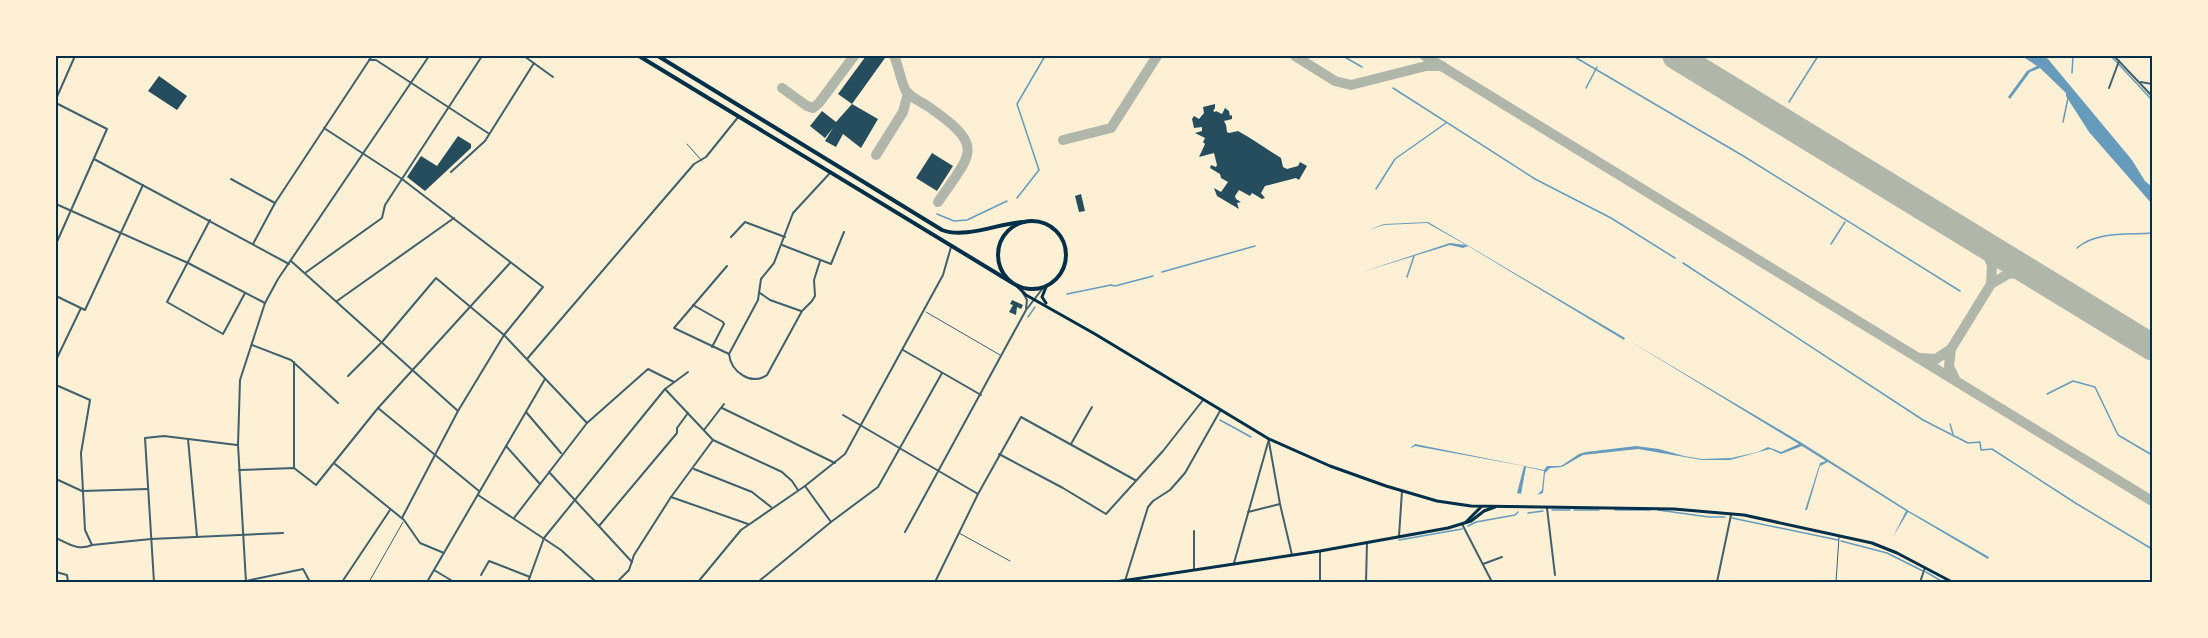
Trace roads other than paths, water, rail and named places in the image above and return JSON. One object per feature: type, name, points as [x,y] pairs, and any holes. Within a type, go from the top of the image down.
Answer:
[{"type":"highway","points":[[639,56],[1016,285],[1030,290],[1045,287],[1054,282],[1064,269],[1065,245],[1057,231],[1051,226],[1036,221],[1009,222],[962,233],[942,230],[658,56]]},
{"type":"highway","points":[[1011,282],[1002,272],[999,264],[999,246],[1009,230],[1024,222]]},
{"type":"main road","points":[[1016,285],[1023,293],[1269,439],[1330,466],[1401,491],[1437,501],[1481,507],[1674,509],[1731,513],[1840,536],[1888,549],[1951,582]]},
{"type":"main road","points":[[1045,287],[1042,297],[1049,307]]},
{"type":"main road","points":[[1463,524],[1481,507]]},
{"type":"main road","points":[[1115,582],[1320,551],[1463,524],[1495,507]]},
{"type":"street","points":[[56,244],[107,129],[56,101],[75,56]]},
{"type":"street","points":[[253,244],[275,203],[372,56]]},
{"type":"street","points":[[246,582],[238,445],[240,380],[265,303],[429,56]]},
{"type":"street","points":[[305,273],[382,218],[385,205],[482,56]]},
{"type":"street","points":[[524,56],[553,77]]},
{"type":"street","points":[[2114,56],[2152,96]]},
{"type":"street","points":[[369,60],[376,60],[488,133]]},
{"type":"street","points":[[2109,88],[2119,61]]},
{"type":"street","points":[[450,172],[484,141],[534,63]]},
{"type":"street","points":[[2139,82],[2152,84]]},
{"type":"street","points":[[527,359],[694,164],[702,161],[739,116]]},
{"type":"street","points":[[324,128],[402,179],[543,287],[504,335],[458,411],[403,519]]},
{"type":"street","points":[[94,159],[289,264]]},
{"type":"street","points":[[820,261],[814,280],[815,296],[802,311],[765,377],[750,379],[735,371],[729,354],[758,300],[761,279],[773,266],[794,211],[830,172]]},
{"type":"street","points":[[231,179],[275,203]]},
{"type":"street","points":[[56,296],[86,310],[142,184]]},
{"type":"street","points":[[56,204],[188,263],[265,303]]},
{"type":"street","points":[[336,302],[454,218]]},
{"type":"street","points":[[210,220],[167,302],[224,334],[245,293]]},
{"type":"street","points":[[731,237],[745,222],[785,237]]},
{"type":"street","points":[[782,246],[828,264],[832,262],[844,231]]},
{"type":"street","points":[[698,582],[735,535],[771,507],[805,486],[845,454],[943,274],[951,247]]},
{"type":"street","points":[[291,261],[458,411]]},
{"type":"street","points":[[240,470],[294,468],[316,486],[378,408],[511,262]]},
{"type":"street","points":[[727,266],[675,328],[729,354]]},
{"type":"street","points":[[348,376],[382,342],[436,278],[504,335],[587,423]]},
{"type":"street","points":[[905,532],[1026,310],[1045,287]]},
{"type":"street","points":[[760,293],[770,300],[802,311]]},
{"type":"street","points":[[1023,293],[1027,300],[1026,310]]},
{"type":"street","points":[[693,305],[723,321],[724,324],[712,347]]},
{"type":"street","points":[[56,360],[81,308]]},
{"type":"street","points":[[252,345],[294,362],[338,403]]},
{"type":"street","points":[[902,350],[981,394]]},
{"type":"street","points":[[294,362],[294,468]]},
{"type":"street","points":[[513,518],[587,423],[648,369],[674,382]]},
{"type":"street","points":[[528,582],[544,538],[665,389],[688,372]]},
{"type":"street","points":[[758,582],[878,487],[942,373]]},
{"type":"street","points":[[427,582],[545,379]]},
{"type":"street","points":[[56,385],[90,400],[82,445],[82,491],[85,530],[92,545]]},
{"type":"street","points":[[665,389],[713,440],[782,472],[798,490]]},
{"type":"street","points":[[999,454],[1063,488],[1105,514],[1163,451],[1203,400]]},
{"type":"street","points":[[704,430],[724,404]]},
{"type":"street","points":[[1071,444],[1092,407]]},
{"type":"street","points":[[378,408],[478,493],[544,538],[572,560],[594,582]]},
{"type":"street","points":[[722,408],[835,463]]},
{"type":"street","points":[[1125,581],[1148,507],[1170,490],[1185,473],[1220,411]]},
{"type":"street","points":[[526,412],[562,454]]},
{"type":"street","points":[[599,526],[677,433],[677,428],[688,413]]},
{"type":"street","points":[[843,416],[978,494]]},
{"type":"street","points":[[935,582],[999,454],[1022,417],[1135,480]]},
{"type":"street","points":[[154,582],[145,438],[164,436],[238,445]]},
{"type":"street","points":[[188,439],[197,537]]},
{"type":"street","points":[[1269,439],[1280,504],[1292,555]]},
{"type":"street","points":[[1234,564],[1269,439]]},
{"type":"street","points":[[617,582],[629,570],[670,497],[713,440]]},
{"type":"street","points":[[506,446],[540,484]]},
{"type":"street","points":[[335,464],[403,519],[420,543],[444,553]]},
{"type":"street","points":[[692,469],[752,492],[771,507]]},
{"type":"street","points":[[549,472],[632,562]]},
{"type":"street","points":[[56,479],[82,491],[148,489]]},
{"type":"street","points":[[805,486],[831,522]]},
{"type":"street","points":[[1398,536],[1401,491]]},
{"type":"street","points":[[670,497],[748,524]]},
{"type":"street","points":[[1248,512],[1280,504]]},
{"type":"street","points":[[1547,508],[1556,575]]},
{"type":"street","points":[[342,582],[390,509]]},
{"type":"street","points":[[1717,582],[1731,513]]},
{"type":"street","points":[[1463,524],[1492,582]]},
{"type":"street","points":[[1194,531],[1194,569]]},
{"type":"street","points":[[56,538],[80,549],[92,545],[152,539],[283,532]]},
{"type":"street","points":[[1366,582],[1367,542]]},
{"type":"street","points":[[1320,551],[1320,582]]},
{"type":"street","points":[[1483,564],[1502,557]]},
{"type":"street","points":[[481,575],[489,561],[530,577]]},
{"type":"street","points":[[1920,582],[1925,568]]},
{"type":"street","points":[[224,582],[246,582],[303,570],[310,582]]},
{"type":"street","points":[[434,570],[454,582]]},
{"type":"street","points":[[56,572],[67,575],[68,582]]},
{"type":"lane","points":[[687,144],[702,161]]},
{"type":"lane","points":[[923,310],[1002,356]]},
{"type":"lane","points":[[369,582],[403,519]]},
{"type":"lane","points":[[959,533],[1010,561]]},
{"type":"lane","points":[[1836,582],[1840,536]]},
{"type":"water","points":[[2022,56],[2043,56],[2048,59],[2152,187],[2152,204],[2089,132],[2066,93],[2040,68],[2030,72],[2010,99],[2008,97],[2027,71],[2037,66]]},
{"type":"water","points":[[1428,222],[1625,338],[1624,340],[1468,246],[1463,248],[1450,245],[1362,272],[1450,243],[1466,245],[1427,223],[1384,225],[1368,230],[1384,224]]},
{"type":"water","points":[[1628,340],[1802,443],[1909,511],[1989,557],[1988,559],[1908,512],[1893,537],[1906,511],[1828,462],[1820,466],[1807,510],[1805,510],[1820,463],[1826,461],[1802,446],[1781,454],[1770,449],[1730,460],[1702,460],[1638,449],[1583,455],[1562,467],[1550,468],[1545,473],[1543,493],[1537,495],[1542,490],[1544,471],[1526,467],[1521,494],[1517,493],[1524,466],[1415,446],[1409,449],[1415,444],[1544,470],[1547,466],[1561,466],[1586,452],[1636,446],[1702,459],[1731,458],[1758,452],[1768,447],[1781,452],[1799,444]]},
{"type":"waterway","points":[[1017,198],[1039,170],[1017,104],[1045,56]]},
{"type":"waterway","points":[[1343,56],[1362,67]]},
{"type":"waterway","points":[[1573,56],[1745,157],[1960,291]]},
{"type":"waterway","points":[[1789,102],[1818,56]]},
{"type":"waterway","points":[[2072,73],[2073,56]]},
{"type":"waterway","points":[[2111,56],[2152,100]]},
{"type":"waterway","points":[[1586,88],[1597,67]]},
{"type":"waterway","points":[[1393,88],[1535,179],[1611,218],[1675,258]]},
{"type":"waterway","points":[[2063,122],[2068,98]]},
{"type":"waterway","points":[[1376,189],[1395,159],[1446,123]]},
{"type":"waterway","points":[[937,214],[954,221],[967,220],[1007,201]]},
{"type":"waterway","points":[[1831,244],[1845,222]]},
{"type":"waterway","points":[[2077,248],[2103,236],[2152,233]]},
{"type":"waterway","points":[[1162,272],[1255,246]]},
{"type":"waterway","points":[[1407,277],[1414,256]]},
{"type":"waterway","points":[[1683,263],[1923,420],[1968,443],[1980,442],[1981,450],[1992,449],[2152,549]]},
{"type":"waterway","points":[[1067,294],[1115,286],[1153,276]]},
{"type":"waterway","points":[[1028,317],[1035,307]]},
{"type":"waterway","points":[[2047,394],[2073,381],[2095,387],[2118,435],[2152,455]]},
{"type":"waterway","points":[[1220,420],[1251,437]]},
{"type":"waterway","points":[[1950,424],[1953,434]]},
{"type":"waterway","points":[[1552,510],[1570,510]]},
{"type":"waterway","points":[[1574,510],[1599,510]]},
{"type":"waterway","points":[[1615,510],[1650,510]]},
{"type":"waterway","points":[[1658,510],[1725,517]]},
{"type":"waterway","points":[[1528,513],[1543,511]]},
{"type":"waterway","points":[[1468,526],[1476,522],[1515,515],[1518,512]]},
{"type":"waterway","points":[[1732,518],[1838,540]]},
{"type":"waterway","points":[[1399,540],[1462,529]]},
{"type":"waterway","points":[[1841,541],[1887,553],[1923,571]]},
{"type":"waterway","points":[[1926,572],[1943,582]]}]
